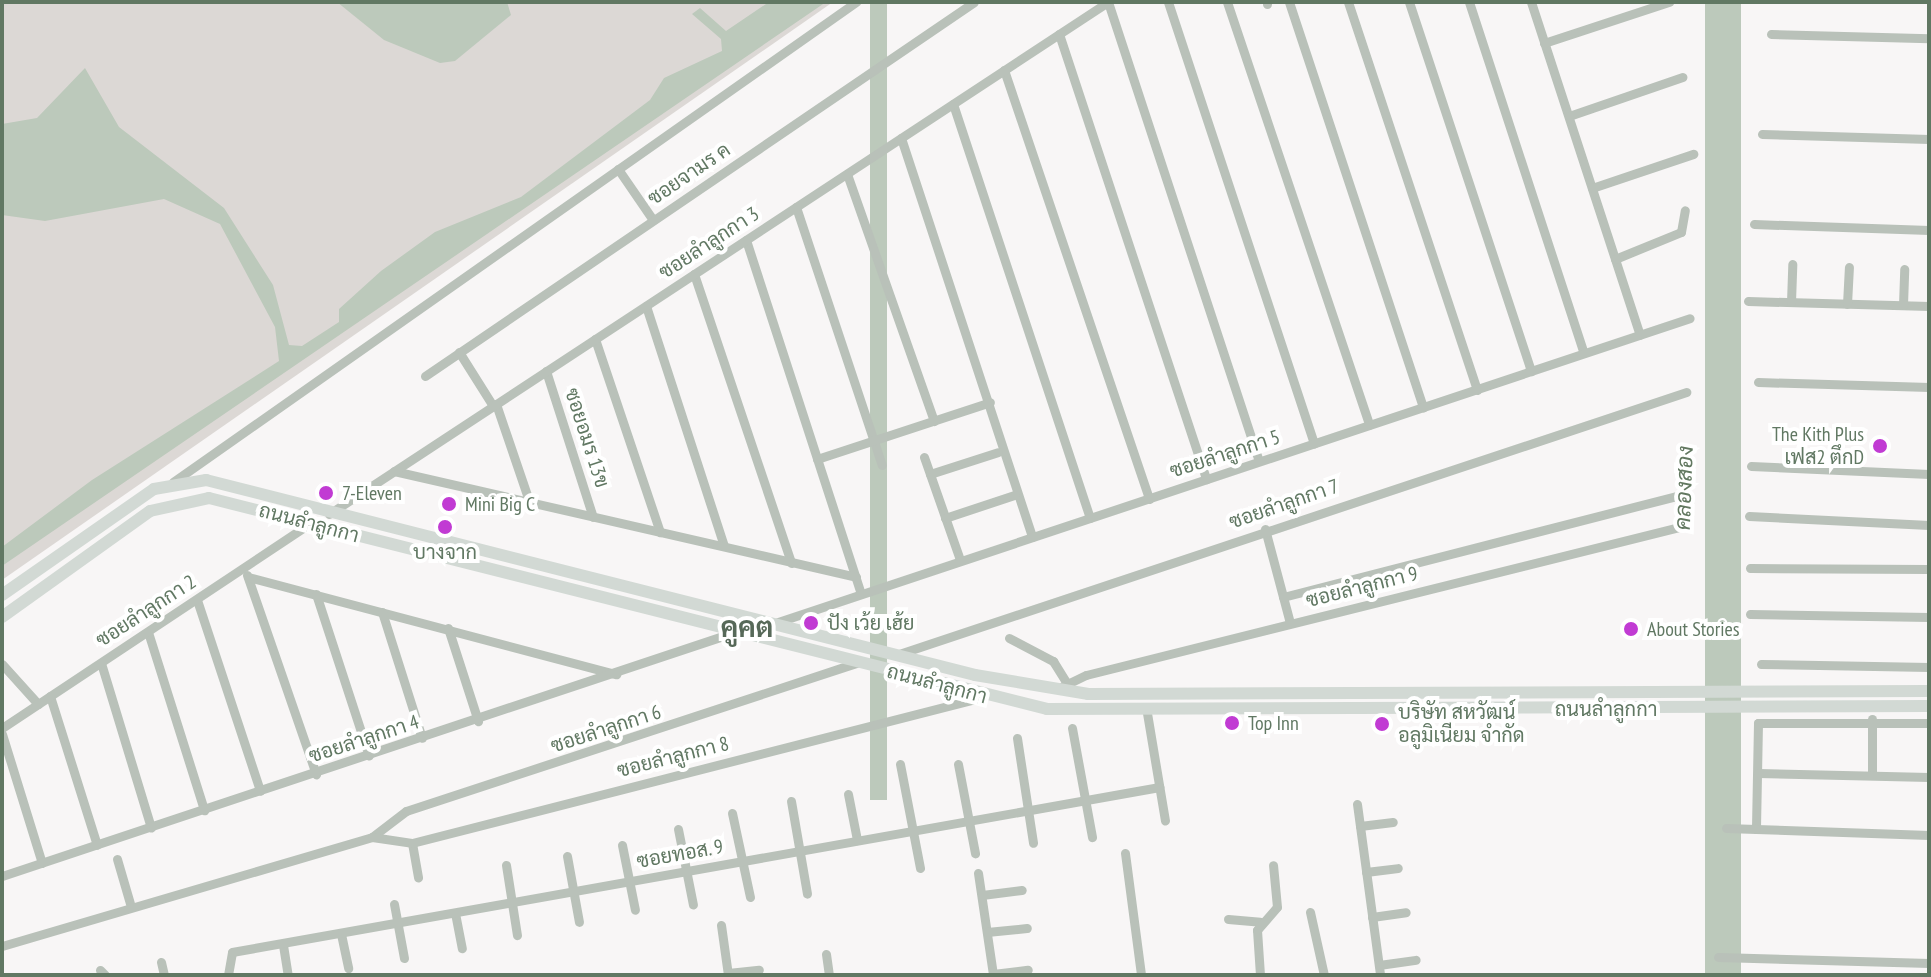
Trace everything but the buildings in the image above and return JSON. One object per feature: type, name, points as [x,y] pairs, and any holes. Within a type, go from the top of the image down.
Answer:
[{"type":"main road","name":"ถนนลำลูกกา","points":[[173,482],[229,484],[329,514],[895,655],[1062,686],[1217,694],[1929,691]]},
{"type":"main road","points":[[2,595],[173,482]]},
{"type":"main road","name":"ถนนลำลูกกา","points":[[2,617],[175,500],[221,500],[983,697],[1147,713],[1929,706]]},
{"type":"main road","points":[[1217,694],[1218,711]]},
{"type":"street","points":[[173,482],[624,177],[856,2]]},
{"type":"street","name":"ซอยจามร ค","points":[[425,376],[974,2]]},
{"type":"street","points":[[1108,2],[1259,461]]},
{"type":"street","name":"ซอยลำลูกกา 3","points":[[329,514],[1108,2]]},
{"type":"street","points":[[1168,2],[1314,443]]},
{"type":"street","points":[[1227,2],[1369,425]]},
{"type":"street","points":[[1289,2],[1423,407]]},
{"type":"street","points":[[1348,2],[1477,390]]},
{"type":"street","points":[[1409,2],[1531,371]]},
{"type":"street","points":[[1469,2],[1584,353]]},
{"type":"street","points":[[1531,2],[1640,335]]},
{"type":"street","points":[[1544,43],[1669,2]]},
{"type":"street","points":[[1059,34],[1206,479]]},
{"type":"street","points":[[1771,34],[1929,38]]},
{"type":"street","points":[[1004,70],[1149,499]]},
{"type":"street","points":[[1569,116],[1682,77]]},
{"type":"street","points":[[953,104],[1090,518]]},
{"type":"street","points":[[1762,134],[1929,139]]},
{"type":"street","points":[[901,138],[1032,537]]},
{"type":"street","points":[[1592,188],[1693,154]]},
{"type":"street","points":[[847,174],[934,421]]},
{"type":"street","points":[[624,177],[653,220]]},
{"type":"street","points":[[796,207],[882,465]]},
{"type":"street","points":[[1615,259],[1681,232],[1685,210]]},
{"type":"street","points":[[1754,224],[1929,230]]},
{"type":"street","points":[[746,240],[861,594]]},
{"type":"street","points":[[1791,302],[1792,264]]},
{"type":"street","points":[[1847,304],[1849,267]]},
{"type":"street","points":[[1903,305],[1904,269]]},
{"type":"street","points":[[694,274],[791,563]]},
{"type":"street","points":[[1748,301],[1929,306]]},
{"type":"street","points":[[646,306],[724,546]]},
{"type":"street","name":"ซอยลำลูกกา 5","points":[[772,625],[1690,318]]},
{"type":"street","points":[[595,339],[660,532]]},
{"type":"street","points":[[459,352],[494,405],[529,501]]},
{"type":"street","name":"ซอยอมร 13ข","points":[[546,371],[593,517]]},
{"type":"street","points":[[1758,382],[1929,387]]},
{"type":"street","name":"ซอยลำลูกกา 7","points":[[895,655],[1265,529],[1686,392]]},
{"type":"street","points":[[817,459],[990,402]]},
{"type":"street","points":[[930,474],[998,452]]},
{"type":"street","points":[[924,457],[960,560]]},
{"type":"street","points":[[1751,466],[1929,474]]},
{"type":"street","points":[[394,471],[856,577]]},
{"type":"street","points":[[945,518],[1014,495]]},
{"type":"street","points":[[1283,597],[1680,495]]},
{"type":"street","points":[[1749,516],[1929,525]]},
{"type":"street","name":"ซอยลำลูกกา 2","points":[[2,728],[197,600],[247,572],[309,524]]},
{"type":"street","name":"ซอยลำลูกกา 9","points":[[1062,686],[1290,623],[1679,527]]},
{"type":"street","points":[[1265,529],[1290,623]]},
{"type":"street","points":[[1750,568],[1929,569]]},
{"type":"street","points":[[247,572],[316,594],[618,674]]},
{"type":"street","points":[[247,572],[316,774]]},
{"type":"street","points":[[316,594],[369,756]]},
{"type":"street","points":[[197,600],[260,791]]},
{"type":"street","points":[[382,612],[422,738]]},
{"type":"street","points":[[1750,614],[1929,617]]},
{"type":"street","points":[[448,628],[478,721]]},
{"type":"street","points":[[148,632],[204,810]]},
{"type":"street","name":"ซอยลำลูกกา 4","points":[[2,876],[478,721],[735,632]]},
{"type":"street","points":[[1009,638],[1053,661],[1062,686]]},
{"type":"street","points":[[101,663],[151,828]]},
{"type":"street","name":"ซอยลำลูกกา 6","points":[[372,837],[406,811],[857,663]]},
{"type":"street","points":[[2,664],[38,704]]},
{"type":"street","points":[[1761,664],[1929,667]]},
{"type":"street","points":[[50,696],[97,845]]},
{"type":"street","name":"ซอยลำลูกกา 8","points":[[372,837],[412,843],[983,697]]},
{"type":"street","points":[[1871,706],[1872,775]]},
{"type":"street","points":[[1147,713],[1165,820]]},
{"type":"street","points":[[1756,829],[1757,726],[1763,721],[1929,723]]},
{"type":"street","points":[[1072,728],[1092,837]]},
{"type":"street","points":[[2,734],[42,863]]},
{"type":"street","points":[[1017,738],[1033,843]]},
{"type":"street","points":[[900,764],[920,868]]},
{"type":"street","points":[[958,764],[975,853]]},
{"type":"street","points":[[1758,773],[1929,777]]},
{"type":"street","name":"ซอยทอส. 9","points":[[228,975],[232,952],[1159,787]]},
{"type":"street","points":[[848,794],[857,840]]},
{"type":"street","points":[[791,801],[807,894]]},
{"type":"street","points":[[1357,804],[1379,970],[1416,960]]},
{"type":"street","points":[[732,813],[750,897]]},
{"type":"street","points":[[1360,826],[1393,822]]},
{"type":"street","points":[[1726,828],[1929,835]]},
{"type":"street","points":[[678,829],[693,905]]},
{"type":"street","points":[[2,946],[372,837]]},
{"type":"street","points":[[412,843],[418,877]]},
{"type":"street","points":[[622,845],[635,910]]},
{"type":"street","points":[[1125,853],[1141,975]]},
{"type":"street","points":[[567,856],[579,922]]},
{"type":"street","points":[[117,859],[131,907]]},
{"type":"street","points":[[506,865],[517,935]]},
{"type":"street","points":[[1228,919],[1260,922],[1277,907],[1273,865]]},
{"type":"street","points":[[1366,872],[1398,868]]},
{"type":"street","points":[[978,873],[993,975],[1028,970]]},
{"type":"street","points":[[982,895],[1022,890]]},
{"type":"street","points":[[394,904],[404,958]]},
{"type":"street","points":[[1310,912],[1324,975]]},
{"type":"street","points":[[1372,917],[1406,912]]},
{"type":"street","points":[[455,913],[462,948]]},
{"type":"street","points":[[1260,922],[1260,975]]},
{"type":"street","points":[[721,925],[728,974],[759,970]]},
{"type":"street","points":[[987,932],[1027,928]]},
{"type":"street","points":[[341,934],[348,968]]},
{"type":"street","points":[[283,945],[288,975]]},
{"type":"street","points":[[826,954],[829,975]]},
{"type":"street","points":[[1718,957],[1929,963]]},
{"type":"street","points":[[161,962],[164,975]]},
{"type":"shaded area","points":[[2,2],[833,2],[2,580]]},
{"type":"shaded area","points":[[337,2],[507,2],[511,15],[455,61],[440,63],[384,40]]},
{"type":"shaded area","points":[[769,2],[826,2],[2,566],[2,547],[92,480],[279,361],[275,327],[220,224],[164,199],[45,221],[2,215],[2,124],[37,118],[85,68],[119,127],[224,208],[273,285],[289,345],[302,346],[339,322],[339,309],[381,271],[435,232],[521,197],[650,100],[664,78],[722,51],[721,39],[692,14],[700,8],[726,31]]},
{"type":"shaded area","points":[[870,2],[887,2],[887,800],[870,800]]},
{"type":"shaded area","points":[[1705,2],[1741,2],[1741,975],[1705,975]]},
{"type":"place","name":"The Kith Plus เฟส2 ตึกD","points":[[1880,446]]},
{"type":"place","name":"7-Eleven","points":[[326,493]]},
{"type":"place","name":"Mini Big C","points":[[449,504]]},
{"type":"place","name":"บางจาก","points":[[445,527]]},
{"type":"place","name":"ปัง เว้ย เฮ้ย","points":[[811,623]]},
{"type":"place","name":"About Stories","points":[[1631,629]]},
{"type":"place","name":"Top Inn","points":[[1232,723]]},
{"type":"place","name":"บริษัท สหวัฒน์ อลูมิเนียม จำกัด","points":[[1382,724]]},
{"type":"district","name":"คูคต","points":[[747,627]]},
{"type":"water label","name":"คลองสอง","points":[[1684,488]]}]
